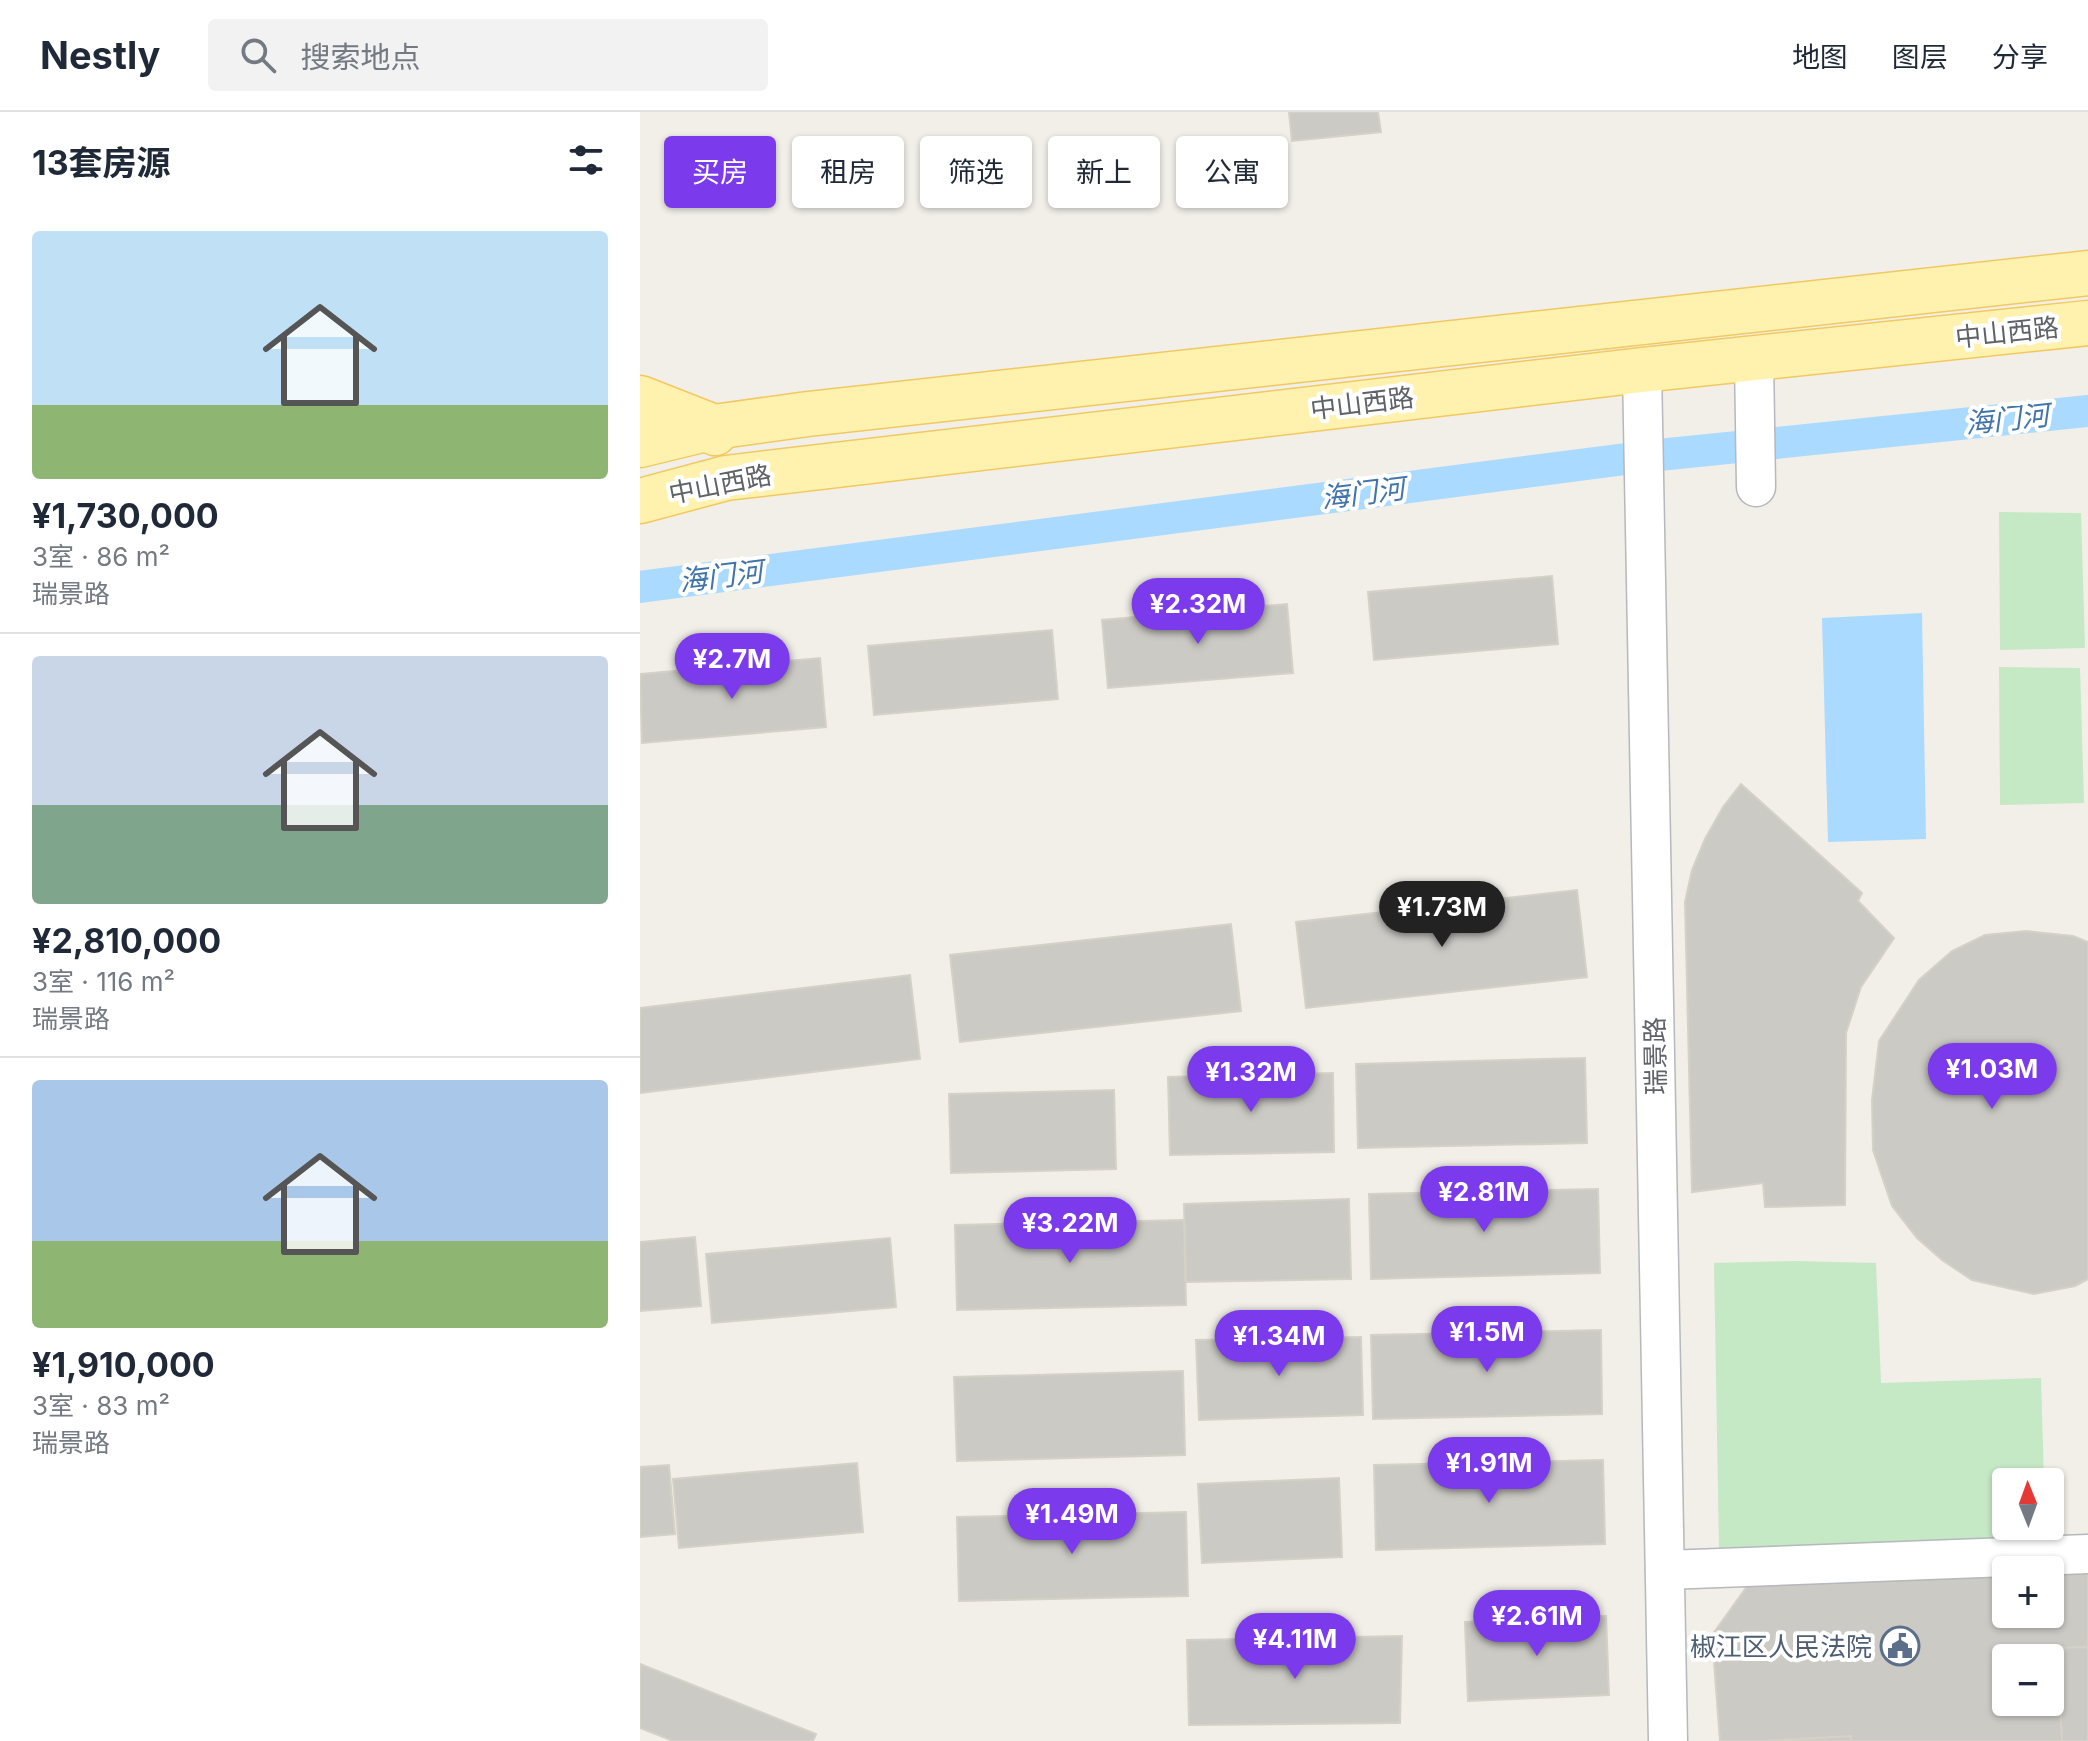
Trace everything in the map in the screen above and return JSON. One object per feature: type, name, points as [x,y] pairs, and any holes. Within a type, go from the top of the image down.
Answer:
[{"type":"main road","name":"中山西路","points":[[640,445],[714,427],[2088,273]]},
{"type":"main road","name":"中山西路","points":[[640,501],[726,478],[1642,390],[1754,359],[2088,323]]},
{"type":"main road","points":[[640,398],[714,427],[726,478]]},
{"type":"street","points":[[1754,359],[1756,487]]},
{"type":"street","name":"瑞景路","points":[[1642,390],[1668,1741]]},
{"type":"street","points":[[1665,1570],[2088,1554]]},
{"type":"green space","points":[[1999,512],[2081,513],[2085,648],[2000,650]]},
{"type":"green space","points":[[1999,667],[2080,668],[2084,803],[2000,805]]},
{"type":"green space","points":[[1714,1263],[1876,1263],[1881,1383],[2041,1378],[2044,1468],[1992,1468],[1992,1540],[2046,1541],[1884,1542],[1719,1548]]},
{"type":"water","points":[[1922,613],[1926,839],[1828,842],[1822,618]]},
{"type":"building","points":[[1289,112],[1378,112],[1381,132],[1292,141]]},
{"type":"building","points":[[1552,576],[1558,644],[1374,660],[1368,592]]},
{"type":"building","points":[[1287,604],[1293,673],[1108,688],[1102,620]]},
{"type":"building","points":[[1052,630],[1058,699],[874,715],[868,646]]},
{"type":"building","points":[[820,658],[826,727],[642,743],[640,674]]},
{"type":"building","points":[[1741,784],[1862,893],[1858,901],[1894,938],[1861,987],[1846,1033],[1845,1205],[1765,1207],[1763,1183],[1692,1192],[1685,902],[1692,870],[1705,839],[1723,807]]},
{"type":"building","points":[[1577,890],[1587,977],[1306,1008],[1296,922]]},
{"type":"building","points":[[1231,924],[1241,1011],[960,1042],[950,955]]},
{"type":"building","points":[[2026,931],[2073,936],[2088,942],[2088,1279],[2075,1286],[2034,1294],[1972,1280],[1917,1238],[1892,1206],[1873,1150],[1872,1100],[1879,1041],[1919,980],[1952,951],[1985,935]]},
{"type":"building","points":[[910,975],[920,1059],[640,1093],[640,1008]]},
{"type":"building","points":[[1585,1058],[1587,1143],[1358,1148],[1356,1064]]},
{"type":"building","points":[[1333,1073],[1334,1152],[1170,1155],[1168,1077]]},
{"type":"building","points":[[1114,1090],[1116,1169],[951,1173],[949,1094]]},
{"type":"building","points":[[1598,1189],[1600,1273],[1371,1279],[1369,1194]]},
{"type":"building","points":[[1349,1199],[1351,1279],[1186,1282],[1184,1204]]},
{"type":"building","points":[[1184,1220],[1186,1305],[957,1310],[955,1225]]},
{"type":"building","points":[[695,1237],[701,1306],[640,1311],[640,1242]]},
{"type":"building","points":[[890,1238],[896,1307],[712,1323],[706,1254]]},
{"type":"building","points":[[1601,1330],[1602,1414],[1373,1419],[1371,1335]]},
{"type":"building","points":[[1361,1337],[1363,1415],[1199,1420],[1196,1340]]},
{"type":"building","points":[[1183,1371],[1185,1455],[957,1461],[954,1377]]},
{"type":"building","points":[[1603,1460],[1605,1544],[1376,1550],[1374,1465]]},
{"type":"building","points":[[857,1463],[863,1532],[679,1548],[673,1479]]},
{"type":"building","points":[[669,1465],[675,1534],[640,1537],[640,1467]]},
{"type":"building","points":[[1339,1478],[1342,1557],[1202,1563],[1198,1484]]},
{"type":"building","points":[[1186,1512],[1188,1596],[959,1601],[957,1517]]},
{"type":"building","name":"椒江区人民法院","points":[[2088,1571],[2088,1741],[1720,1741],[1712,1635],[1748,1585],[1992,1576],[1992,1628],[2064,1628],[2064,1572]]},
{"type":"building","points":[[1606,1616],[1609,1695],[1468,1701],[1465,1622]]},
{"type":"building","points":[[1402,1636],[1400,1723],[1189,1725],[1187,1640]]},
{"type":"building","points":[[2088,1647],[2088,1741],[2062,1741],[2064,1648]]},
{"type":"building","points":[[640,1664],[816,1734],[813,1741],[673,1741],[640,1728]]},
{"type":"building","points":[[1851,1736],[1851,1741],[1766,1741]]},
{"type":"waterway","name":"海门河","points":[[640,587],[1649,456],[2088,411]]},
{"type":"place","name":"椒江区人民法院","points":[[1900,1646]]}]
